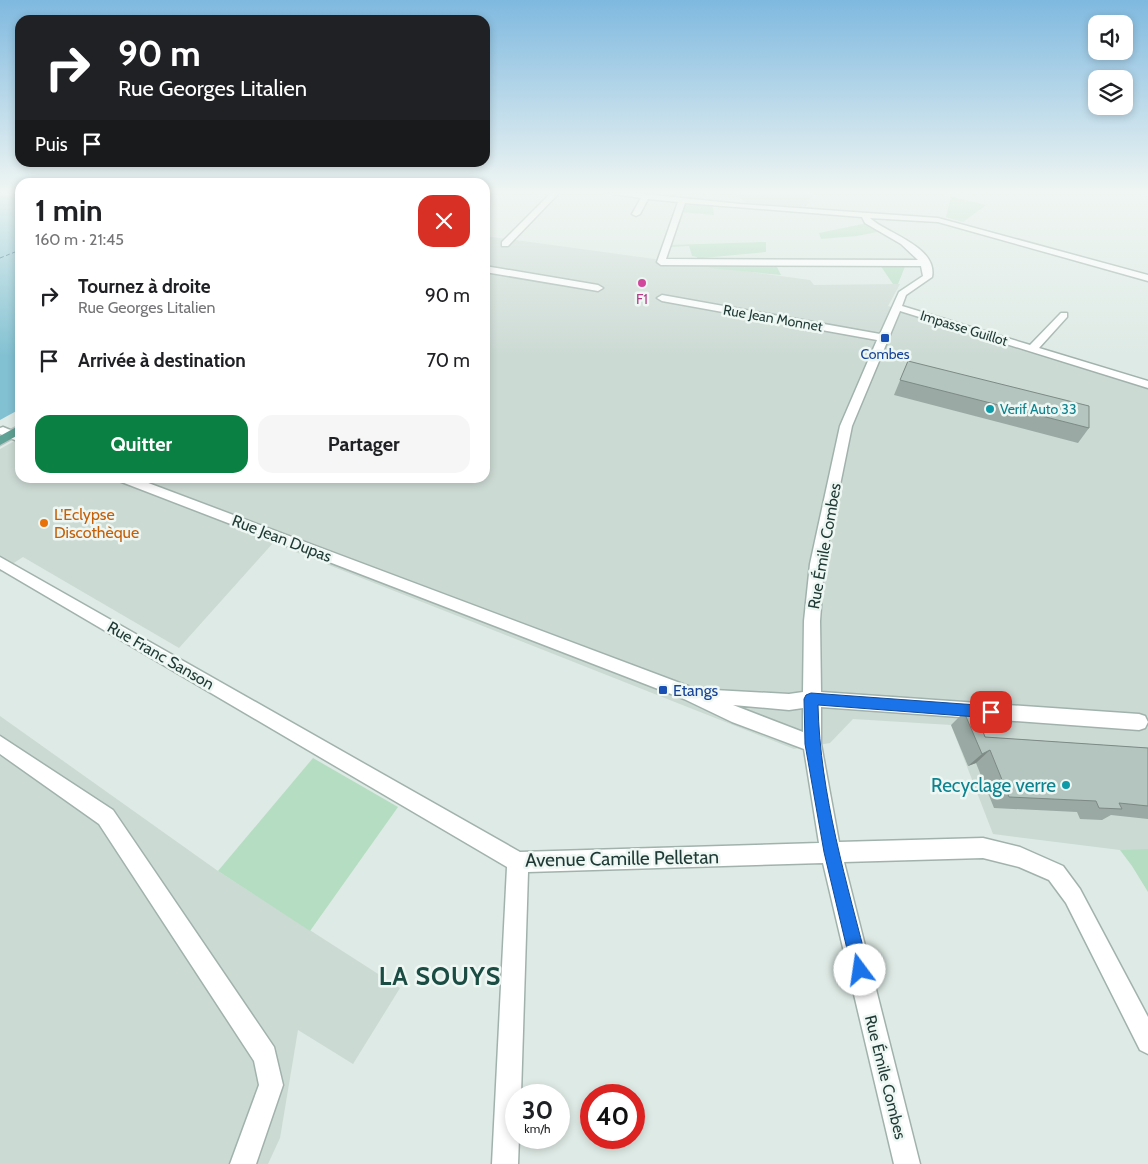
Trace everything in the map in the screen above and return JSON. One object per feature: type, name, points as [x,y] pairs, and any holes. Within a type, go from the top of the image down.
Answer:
[{"type":"street","points":[[666,247],[661,261],[663,262],[925,263]]},
{"type":"street","points":[[911,247],[925,263]]},
{"type":"street","points":[[1039,247],[1148,278]]},
{"type":"street","name":"Rue Émile Combes","points":[[908,1164],[832,852],[812,744],[812,621],[817,564],[846,426],[902,294],[927,277],[928,269],[925,263]]},
{"type":"street","points":[[490,271],[598,288]]},
{"type":"street","name":"Rue Jean Monnet","points":[[662,298],[883,338]]},
{"type":"street","name":"Impasse Guillot","points":[[896,307],[1148,385]]},
{"type":"street","points":[[1032,349],[1064,315]]},
{"type":"street","name":"Rue Jean Dupas","points":[[137,483],[690,694]]},
{"type":"street","name":"Rue Franc Sanson","points":[[0,562],[323,748]]},
{"type":"street","points":[[690,694],[789,702],[811,699],[1139,722]]},
{"type":"street","points":[[690,694],[738,716],[812,744]]},
{"type":"street","points":[[0,744],[106,817],[265,1056],[271,1085],[243,1164]]},
{"type":"street","name":"Avenue Camille Pelletan","points":[[323,748],[518,862],[983,848],[1020,857],[1056,873],[1073,896],[1148,1042]]},
{"type":"street","points":[[505,1164],[518,862]]},
{"type":"shaded area","points":[[490,247],[569,247],[810,280],[814,285],[900,284],[888,306],[1148,388],[1148,850],[1120,850],[993,834],[951,725],[853,719],[830,743],[794,749],[273,543],[179,648],[23,557],[0,572],[0,449],[15,441],[15,483],[490,483]]},
{"type":"shaded area","points":[[0,716],[218,871],[400,988],[353,1064],[298,1030],[280,1138],[268,1164],[0,1164]]},
{"type":"green space","points":[[689,247],[766,247],[766,252],[703,258],[702,260],[697,260],[697,257],[692,256]]},
{"type":"green space","points":[[708,264],[776,265],[781,275],[710,268]]},
{"type":"green space","points":[[906,264],[898,284],[893,284],[880,265]]},
{"type":"green space","points":[[313,758],[398,807],[310,931],[218,871]]},
{"type":"green space","points":[[1148,849],[1148,892],[1120,850]]},
{"type":"water","points":[[0,247],[15,247],[15,412],[0,420]]},
{"type":"building","points":[[908,361],[1089,406],[1089,428],[900,380]]},
{"type":"building","name":"Recyclage verre","points":[[964,712],[976,713],[985,737],[1148,748],[1148,806],[1119,803],[1122,809],[1099,808],[1096,801],[1009,797],[990,750],[982,754]]},
{"type":"ferry route","points":[[0,258],[15,252]]},
{"type":"place","name":"F1","points":[[642,283]]},
{"type":"place","name":"Combes","points":[[885,338]]},
{"type":"place","name":"Verif Auto 33","points":[[990,409]]},
{"type":"place","name":"L'Eclypse Discothèque","points":[[44,523]]},
{"type":"place","name":"Etangs","points":[[663,690]]},
{"type":"place","name":"Recyclage verre","points":[[1066,785]]},
{"type":"district","name":"LA SOUYS","points":[[440,976]]},
{"type":"route","points":[[860,970],[832,852],[812,744],[811,699],[991,712]]}]
